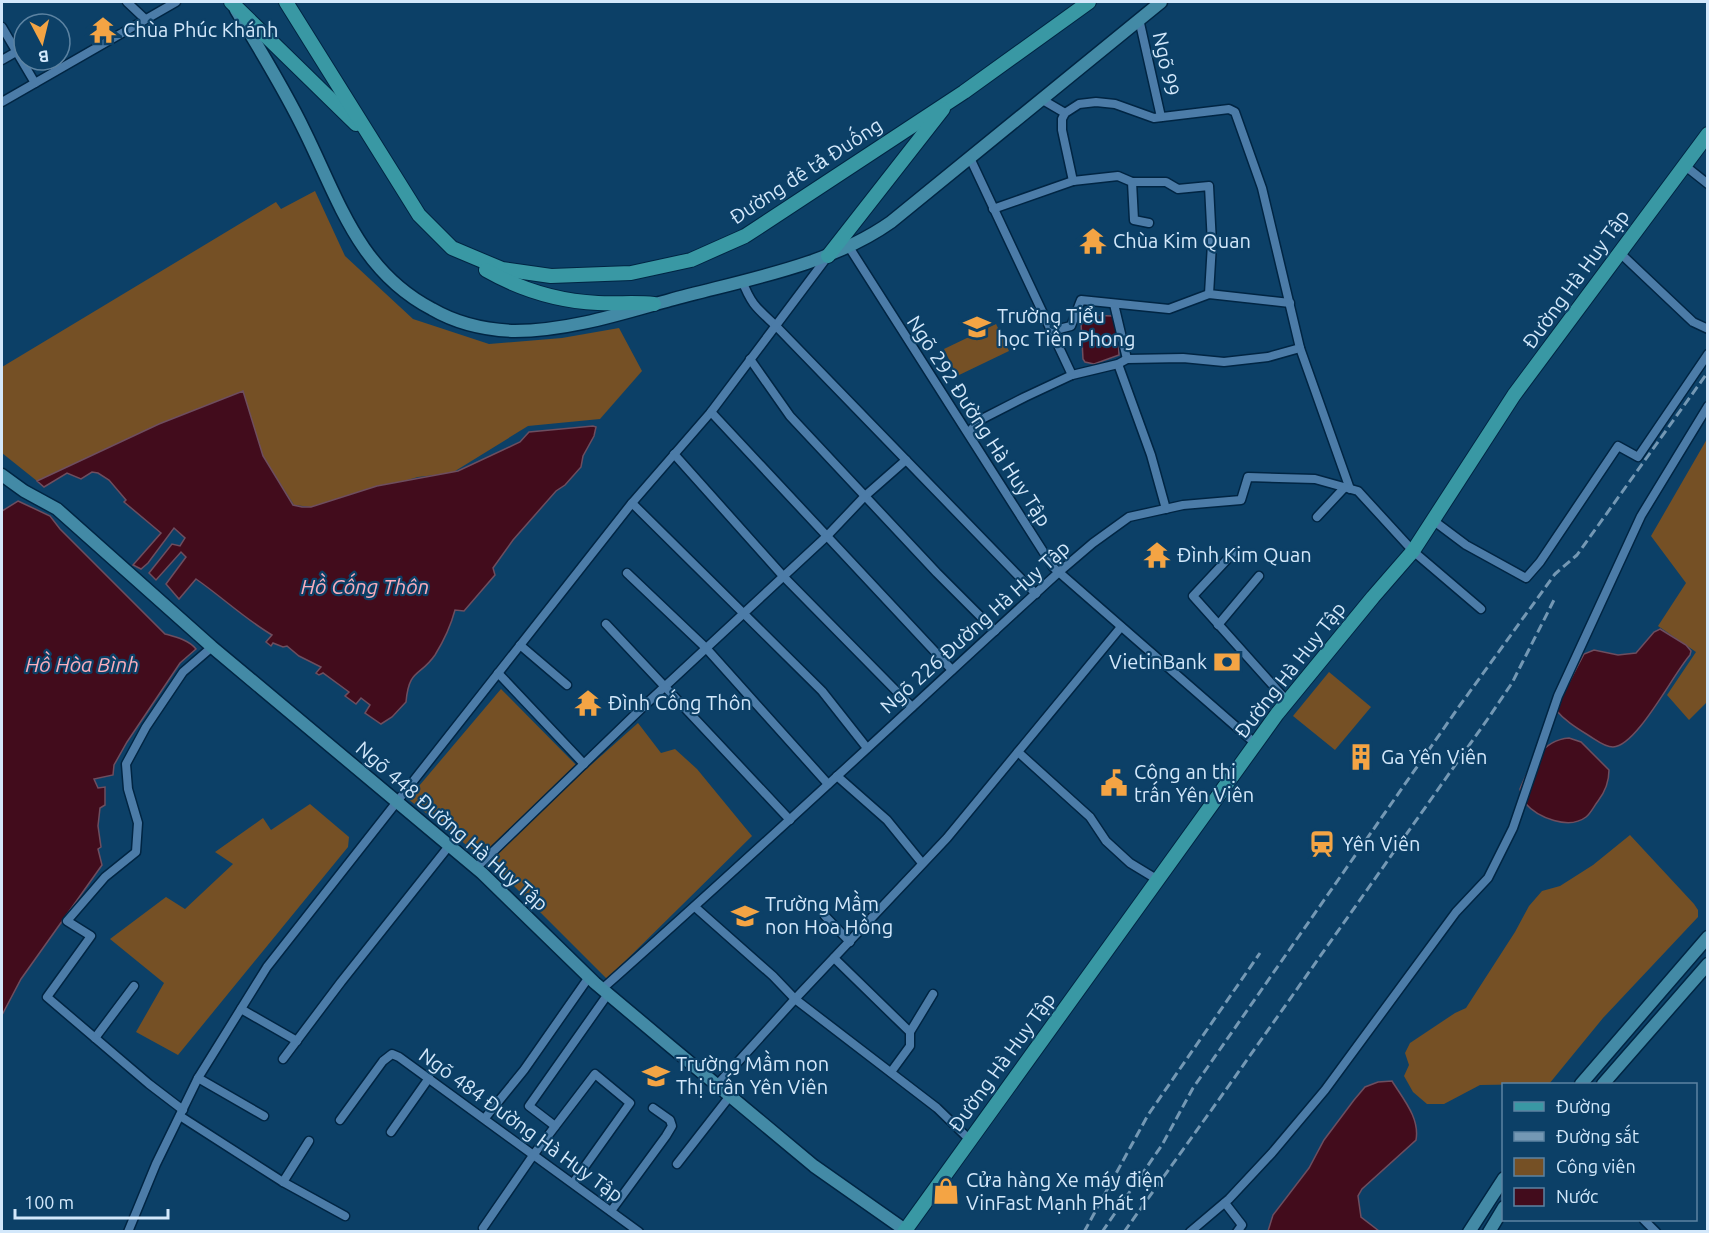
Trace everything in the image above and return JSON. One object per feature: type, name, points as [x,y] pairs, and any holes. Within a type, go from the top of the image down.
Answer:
[{"type":"main road","points":[[231,2],[372,141]]},
{"type":"main road","name":"Đường đê tả Đuống","points":[[286,2],[419,215],[452,248],[502,269],[551,276],[631,273],[691,260],[745,236],[950,101],[1089,2]]},
{"type":"main road","points":[[828,256],[950,101]]},
{"type":"main road","name":"Đường Hà Huy Tập","points":[[904,1231],[1287,701],[1413,551],[1514,395],[1707,134]]},
{"type":"main road","points":[[452,248],[507,282],[552,298],[598,303],[654,304]]},
{"type":"street","points":[[127,2],[145,19]]},
{"type":"street","points":[[2,102],[176,2]]},
{"type":"street","points":[[231,2],[283,90],[353,231],[380,269],[406,294],[452,319],[476,326],[514,331],[562,326],[654,304],[828,256],[849,247],[891,222],[1161,2]]},
{"type":"street","name":"Ngõ 99","points":[[1139,19],[1161,117]]},
{"type":"street","points":[[2,27],[12,45]]},
{"type":"street","points":[[28,72],[35,83]]},
{"type":"street","points":[[1041,99],[1065,113]]},
{"type":"street","points":[[1073,181],[1062,130],[1062,119],[1065,113],[1079,104],[1096,102],[1115,104],[1154,118],[1229,109],[1235,112],[1262,188],[1300,348],[1347,488],[1317,517]]},
{"type":"street","points":[[970,158],[1072,375]]},
{"type":"street","points":[[1684,165],[1707,184]]},
{"type":"street","points":[[993,209],[1073,181],[1118,176],[1132,182],[1166,182],[1178,189],[1209,186],[1212,244],[1209,294]]},
{"type":"street","points":[[1132,182],[1134,220],[1149,222]]},
{"type":"street","name":"Ngõ 292 Đường Hà Huy Tập","points":[[849,247],[1053,567],[1256,744]]},
{"type":"street","points":[[1619,252],[1693,322],[1707,329]]},
{"type":"street","points":[[128,1232],[156,1164],[198,1078],[267,967],[632,503],[711,412],[828,256]]},
{"type":"street","points":[[742,280],[750,301],[1036,594]]},
{"type":"street","points":[[1051,331],[1071,326],[1081,300],[1169,309],[1209,294],[1290,303]]},
{"type":"street","points":[[1114,304],[1127,359]]},
{"type":"street","points":[[969,432],[980,420],[1072,375],[1118,364],[1127,359],[1184,358],[1224,362],[1268,357],[1300,348]]},
{"type":"street","points":[[1434,521],[1466,545],[1526,578],[1618,446],[1638,457],[1707,354]]},
{"type":"street","points":[[750,359],[790,416],[994,631]]},
{"type":"street","points":[[1118,364],[1166,509]]},
{"type":"street","points":[[1190,1232],[1225,1203],[1272,1153],[1325,1090],[1456,912],[1488,878],[1513,828],[1558,696],[1641,516],[1707,406]]},
{"type":"street","points":[[711,412],[952,670]]},
{"type":"street","points":[[674,454],[783,576],[912,707]]},
{"type":"street","points":[[476,868],[664,687],[827,536],[865,496],[906,460]]},
{"type":"street","name":"Ngõ 448 Đường Hà Huy Tập","points":[[2,475],[24,491],[57,509],[212,647],[476,868],[605,991],[814,1166],[904,1231]]},
{"type":"street","name":"Ngõ 226 Đường Hà Huy Tập","points":[[555,1126],[529,1106],[605,991],[1059,572],[1129,517],[1184,505],[1241,500],[1248,477],[1315,479],[1358,491],[1413,551],[1481,609]]},
{"type":"street","points":[[632,503],[822,692],[867,748]]},
{"type":"street","points":[[1235,551],[1193,596],[1287,701]]},
{"type":"street","points":[[627,573],[706,648],[828,784]]},
{"type":"street","points":[[1218,625],[1259,576]]},
{"type":"street","points":[[606,624],[790,820]]},
{"type":"street","points":[[717,1085],[947,838],[1122,627]]},
{"type":"street","points":[[520,645],[567,685]]},
{"type":"street","points":[[212,647],[183,672],[146,727],[126,764],[128,789],[138,823],[136,852],[105,876],[67,921],[91,936],[47,997],[181,1113],[283,1182],[345,1215]]},
{"type":"street","points":[[498,673],[584,764]]},
{"type":"street","points":[[1018,752],[1090,817],[1106,841],[1130,863],[1158,880]]},
{"type":"street","points":[[837,776],[887,820],[922,863]]},
{"type":"street","points":[[283,1059],[449,846]]},
{"type":"street","points":[[695,907],[773,976],[795,999],[937,1108],[970,1140]]},
{"type":"street","points":[[825,916],[850,942]]},
{"type":"street","points":[[1582,1083],[1707,938]]},
{"type":"street","points":[[834,958],[910,1032]]},
{"type":"street","points":[[1604,1083],[1707,964]]},
{"type":"street","points":[[485,1118],[524,1070],[590,977]]},
{"type":"street","points":[[95,1038],[134,986]]},
{"type":"street","points":[[891,1072],[910,1046],[910,1032],[933,994]]},
{"type":"street","points":[[241,1009],[297,1041]]},
{"type":"street","name":"Ngõ 484 Đường Hà Huy Tập","points":[[340,1120],[383,1061],[392,1054],[485,1118],[639,1232]]},
{"type":"street","points":[[483,1228],[534,1154],[595,1074],[630,1103],[573,1183]]},
{"type":"street","points":[[198,1078],[264,1116]]},
{"type":"street","points":[[391,1132],[429,1078]]},
{"type":"street","points":[[678,1164],[730,1096]]},
{"type":"street","points":[[611,1211],[672,1125],[670,1120],[653,1108]]},
{"type":"street","points":[[283,1182],[309,1141]]},
{"type":"street","points":[[1469,1232],[1502,1180]]},
{"type":"street","points":[[1225,1203],[1242,1226],[1237,1232]]},
{"type":"street","points":[[1489,1232],[1502,1209]]},
{"type":"street","points":[[1645,1221],[1656,1232]]},
{"type":"green space","points":[[315,191],[345,256],[413,319],[489,344],[562,338],[619,328],[642,371],[600,419],[528,426],[452,473],[418,477],[311,507],[294,505],[263,456],[243,392],[159,424],[37,481],[2,453],[2,367],[276,202],[281,209]]},
{"type":"green space","points":[[996,324],[1009,351],[957,376],[944,349]]},
{"type":"green space","points":[[1707,439],[1707,702],[1689,720],[1667,695],[1696,652],[1658,626],[1686,583],[1651,536]]},
{"type":"green space","points":[[1329,672],[1371,707],[1335,750],[1293,716]]},
{"type":"green space","points":[[501,689],[583,772],[638,723],[661,753],[675,749],[697,769],[752,836],[607,979],[497,869],[408,799]]},
{"type":"green space","points":[[310,804],[349,837],[348,847],[178,1055],[136,1032],[164,983],[110,939],[166,897],[185,909],[233,864],[215,852],[263,818],[271,830]]},
{"type":"green space","points":[[1630,835],[1694,904],[1698,910],[1698,917],[1603,1018],[1550,1083],[1480,1085],[1444,1104],[1427,1104],[1413,1092],[1404,1076],[1409,1065],[1405,1053],[1410,1043],[1466,1008],[1529,906],[1542,891],[1560,886],[1593,865]]},
{"type":"water","points":[[1085,315],[1113,316],[1118,335],[1119,355],[1094,364],[1085,362],[1081,322]]},
{"type":"water","name":"Hồ Cống Thôn","points":[[243,391],[263,456],[293,505],[302,507],[311,507],[377,486],[458,471],[520,442],[529,432],[596,427],[594,436],[583,456],[581,467],[565,485],[556,491],[513,540],[493,568],[495,575],[464,611],[455,610],[435,655],[410,683],[406,702],[392,717],[381,724],[365,713],[370,705],[361,698],[356,704],[345,696],[349,692],[323,673],[319,675],[316,673],[321,667],[299,656],[287,646],[283,647],[273,643],[271,646],[266,642],[272,635],[196,579],[179,599],[166,584],[186,557],[181,552],[156,580],[149,573],[172,544],[180,546],[185,538],[174,528],[148,563],[141,569],[133,565],[161,533],[124,502],[126,500],[109,480],[92,472],[81,479],[67,473],[44,487],[37,481],[159,424]]},
{"type":"water","name":"Hồ Hòa Bình","points":[[18,501],[50,516],[60,529],[165,634],[186,641],[196,649],[180,663],[127,742],[114,765],[113,775],[94,779],[98,788],[105,787],[105,805],[100,808],[98,826],[101,847],[98,849],[102,865],[21,979],[2,1015],[2,511]]},
{"type":"water","points":[[1660,629],[1686,645],[1691,651],[1690,655],[1654,708],[1623,744],[1610,747],[1603,744],[1570,723],[1555,709],[1584,654],[1594,650],[1618,655],[1636,653],[1654,632]]},
{"type":"water","points":[[1569,738],[1581,742],[1609,770],[1609,774],[1605,790],[1588,815],[1579,821],[1563,822],[1546,817],[1531,808],[1525,803],[1520,789],[1537,756],[1551,744]]},
{"type":"water","points":[[1392,1081],[1413,1116],[1417,1132],[1416,1140],[1362,1189],[1358,1196],[1361,1217],[1379,1231],[1268,1231],[1273,1215],[1309,1168],[1324,1140],[1354,1100],[1365,1087],[1378,1082]]},
{"type":"railway","points":[[1102,1232],[1162,1145],[1193,1088],[1458,708],[1555,574],[1577,555],[1708,372]]},
{"type":"railway","points":[[1124,1232],[1487,720],[1512,683],[1555,598]]},
{"type":"railway","points":[[1084,1232],[1148,1115],[1260,953]]},
{"type":"place","name":"Chùa Phúc Khánh","points":[[103,30]]},
{"type":"place","name":"Chùa Kim Quan","points":[[1093,241]]},
{"type":"place","name":"Trường Tiểu học Tiền Phong","points":[[977,327]]},
{"type":"place","name":"Đình Kim Quan","points":[[1157,555]]},
{"type":"place","name":"VietinBank","points":[[1227,662]]},
{"type":"place","name":"Đình Cống Thôn","points":[[588,703]]},
{"type":"place","name":"Ga Yên Viên","points":[[1361,757]]},
{"type":"place","name":"Công an thị trấn Yên Viên","points":[[1114,783]]},
{"type":"place","name":"Yên Viên","points":[[1322,844]]},
{"type":"place","name":"Trường Mầm non Hoa Hồng","points":[[745,916]]},
{"type":"place","name":"Trường Mầm non Thị trấn Yên Viên","points":[[656,1076]]},
{"type":"place","name":"Cửa hàng Xe máy điện VinFast Mạnh Phát 1","points":[[946,1191]]}]
